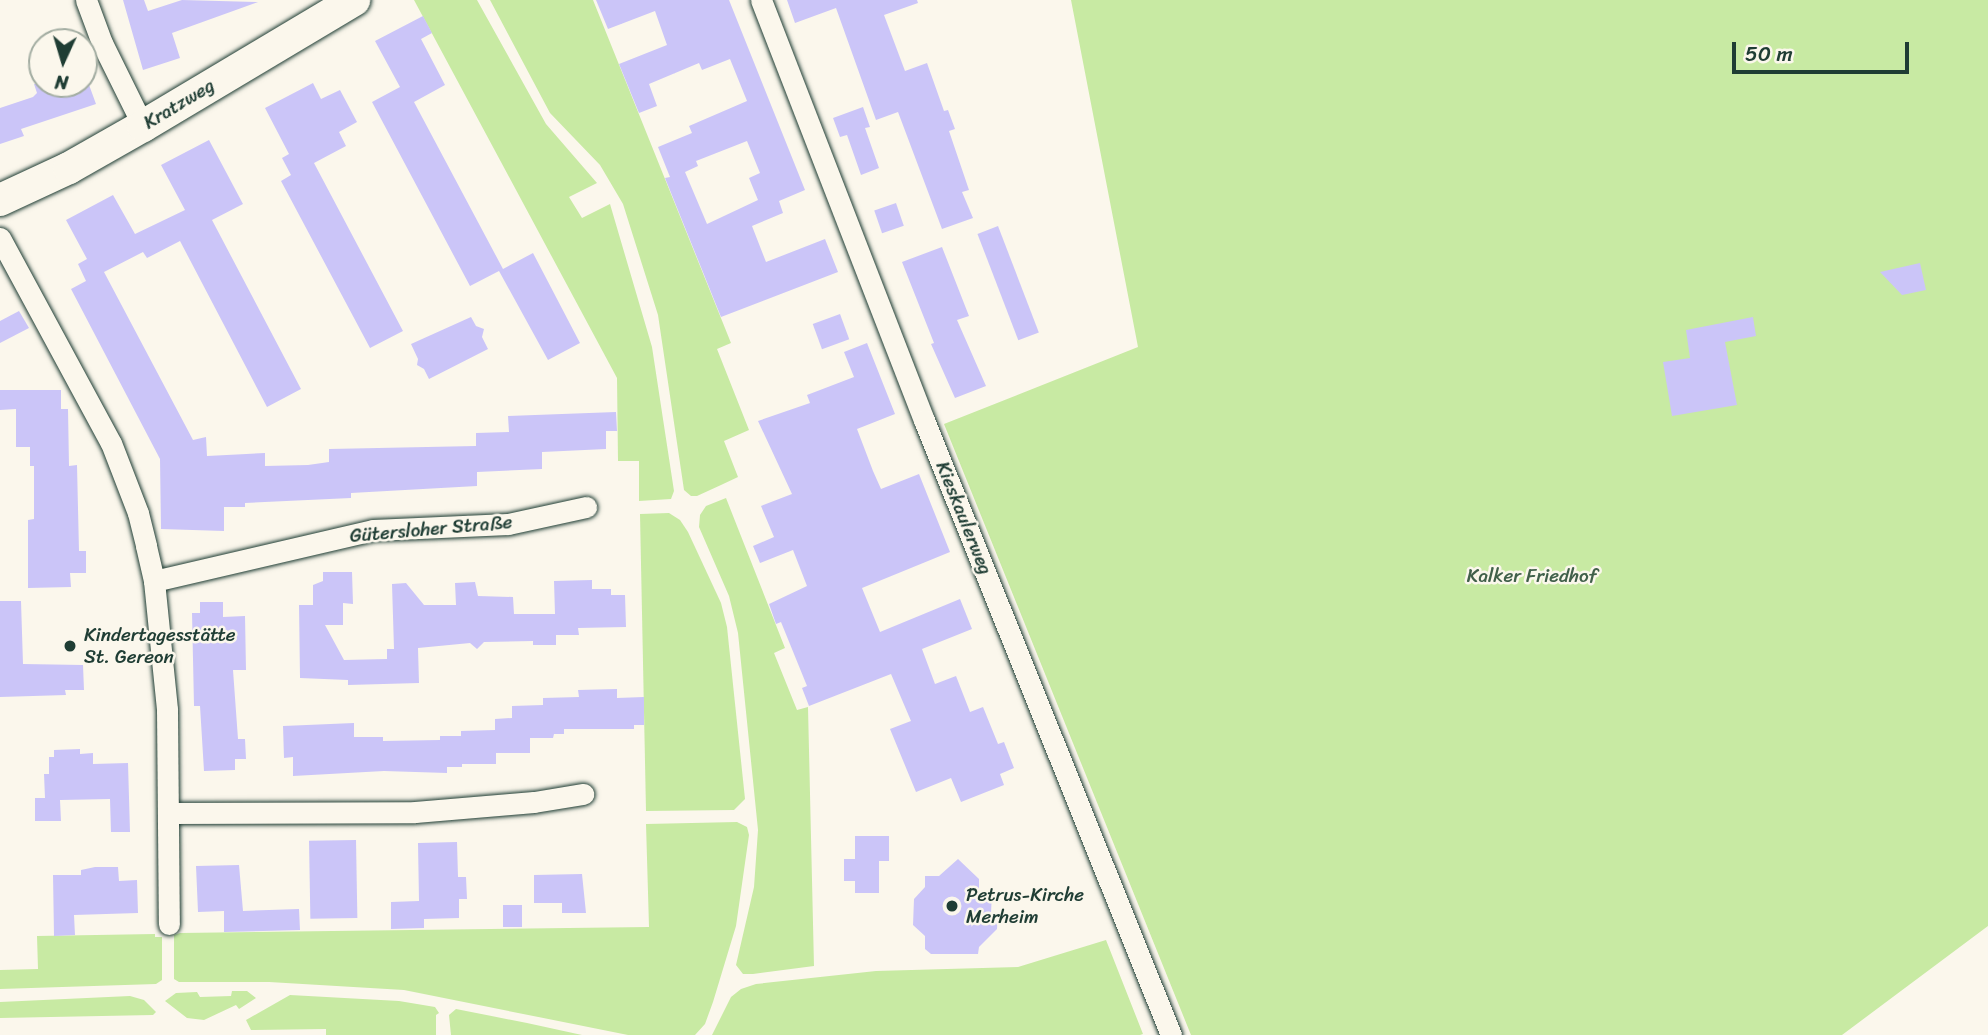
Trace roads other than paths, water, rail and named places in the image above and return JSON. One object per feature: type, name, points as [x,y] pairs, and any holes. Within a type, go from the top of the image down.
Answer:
[{"type":"street","points":[[86,0],[102,43],[143,126]]},
{"type":"street","name":"Kratzweg","points":[[0,200],[69,167],[143,126],[354,0]]},
{"type":"street","name":"Kieskaulerweg","points":[[761,0],[919,407],[1171,1035]]},
{"type":"street","points":[[0,238],[111,443],[138,513],[154,581],[167,709],[169,924]]},
{"type":"street","name":"Gütersloher Straße","points":[[154,581],[361,532],[403,527],[508,524],[586,507]]},
{"type":"street","points":[[169,813],[415,812],[534,802],[583,794]]},
{"type":"place","name":"Kindertagesstätte St. Gereon","points":[[70,646]]},
{"type":"place","name":"Petrus-Kirche Merheim","points":[[952,906]]},
{"type":"park label","name":"Kalker Friedhof","points":[[1532,576]]}]
